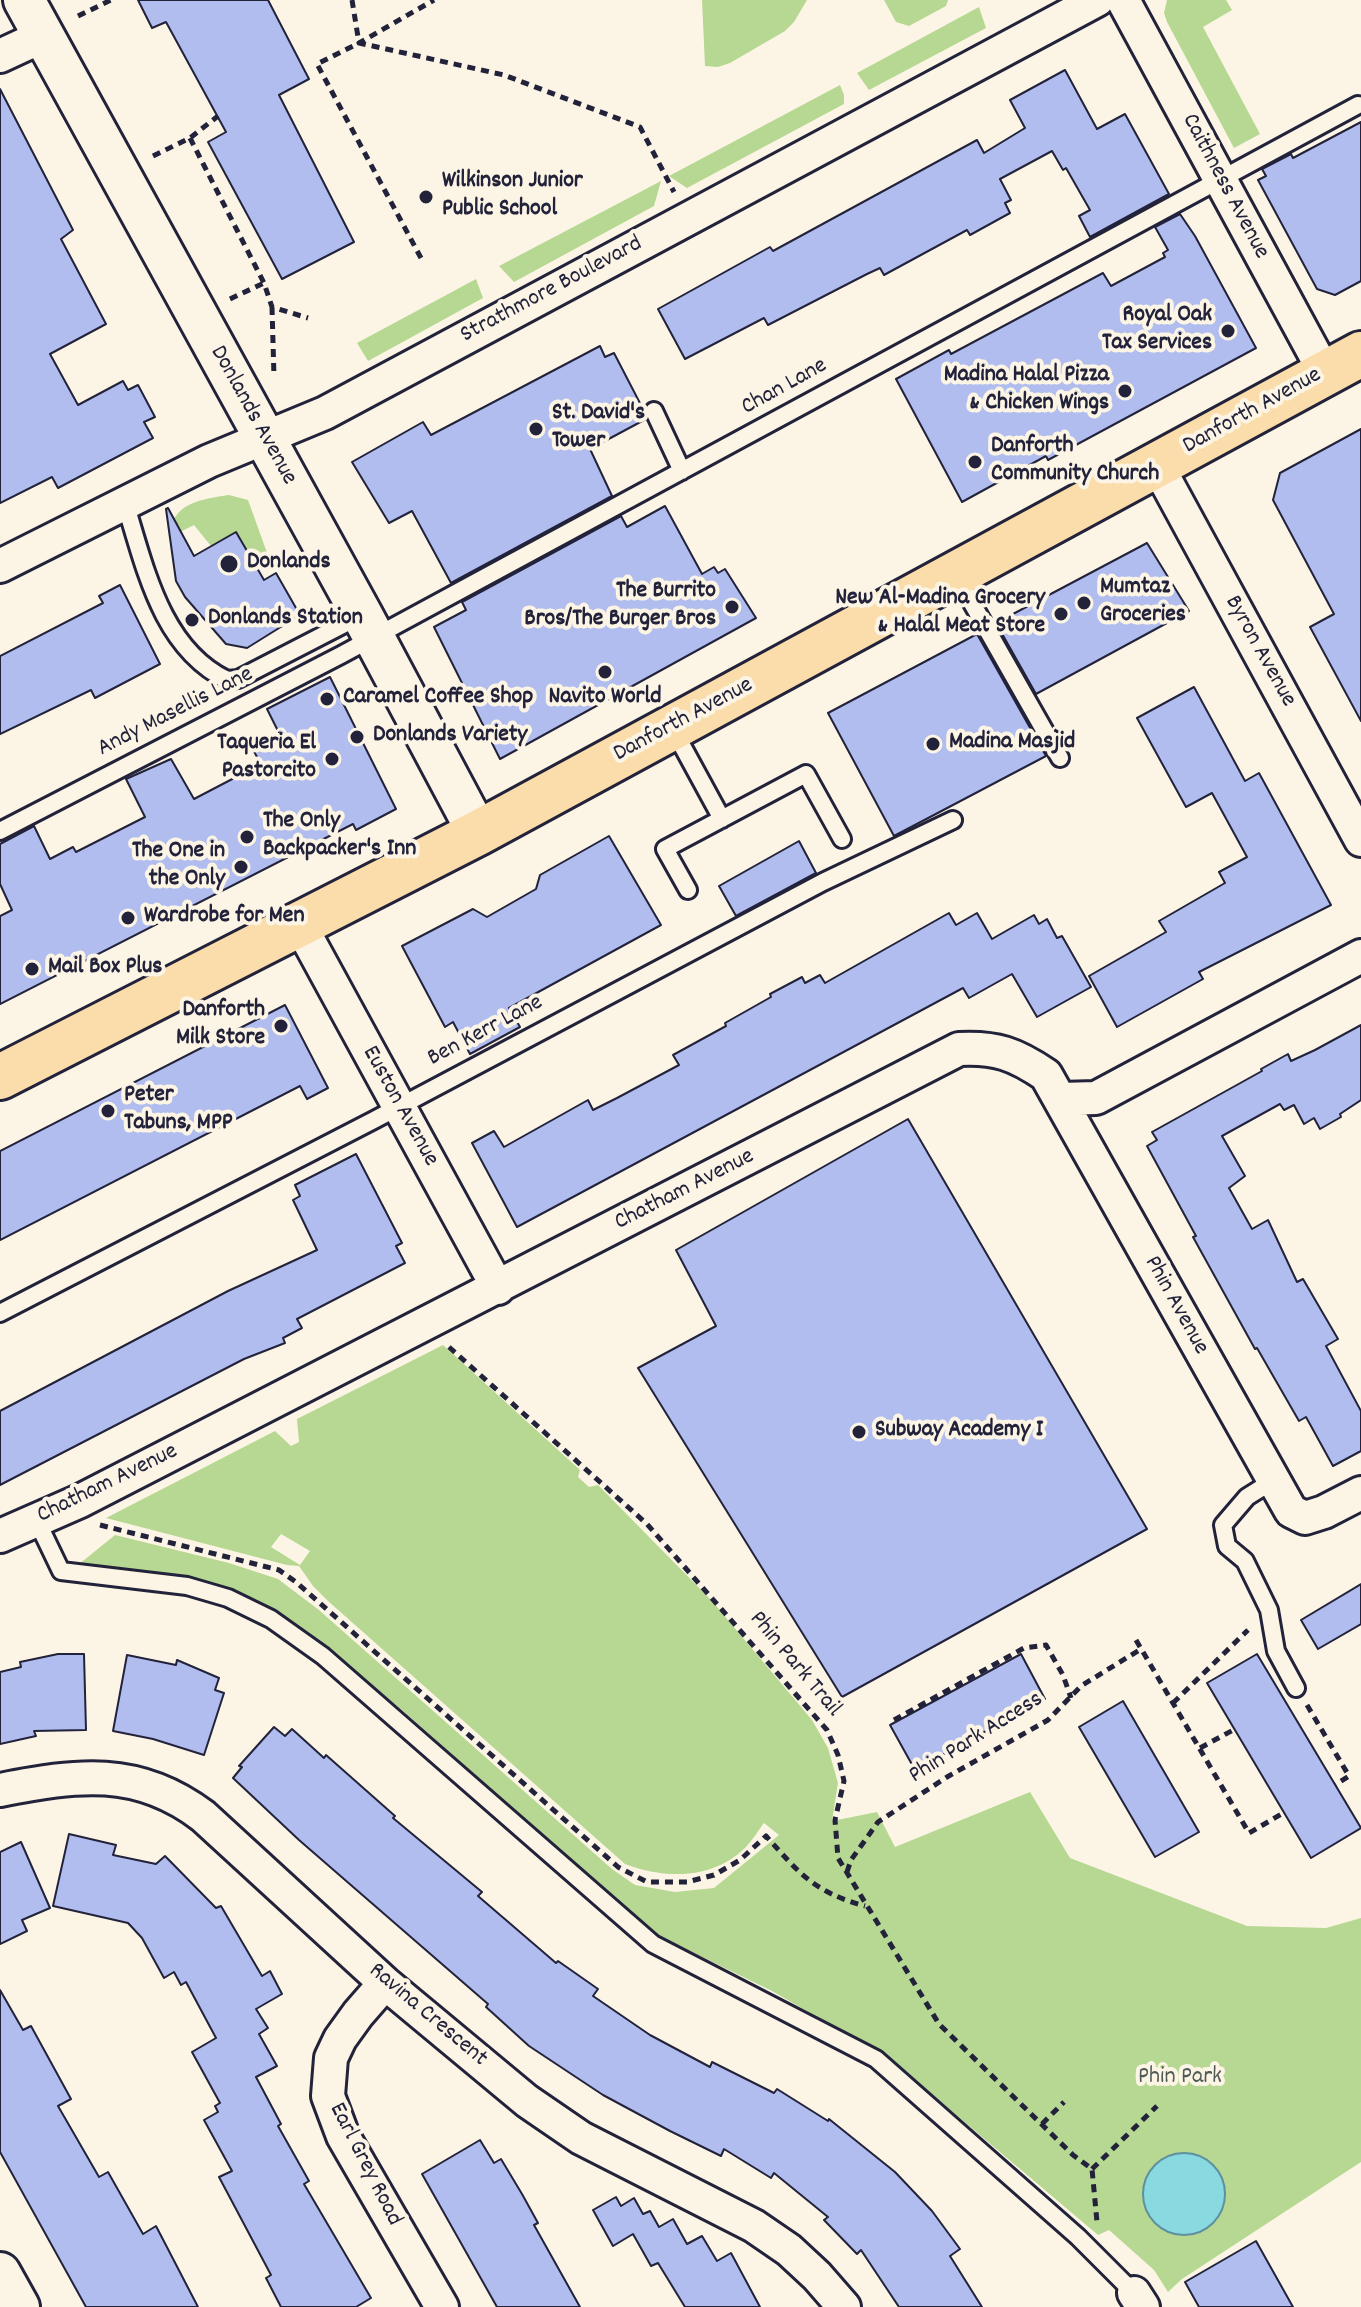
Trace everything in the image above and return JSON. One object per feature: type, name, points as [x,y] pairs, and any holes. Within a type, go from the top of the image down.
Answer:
[{"type":"main road","name":"Danforth Avenue","points":[[0,1077],[478,833],[1343,364]]},
{"type":"street","name":"Donlands Avenue","points":[[24,0],[368,626],[478,833]]},
{"type":"street","name":"Strathmore Boulevard","points":[[0,566],[263,437],[325,413],[1097,0]]},
{"type":"street","name":"Caithness Avenue","points":[[1123,0],[1219,178],[1343,364]]},
{"type":"street","points":[[0,56],[43,36]]},
{"type":"street","name":"Byron Avenue","points":[[1157,465],[1361,840]]},
{"type":"street","name":"Euston Avenue","points":[[300,925],[498,1288]]},
{"type":"street","points":[[1060,1099],[1096,1098],[1361,956]]},
{"type":"street","name":"Chatham Avenue","points":[[0,1536],[80,1501],[959,1049],[986,1048],[1023,1059],[1046,1075],[1060,1099]]},
{"type":"street","name":"Phin Avenue","points":[[1060,1099],[1291,1511],[1305,1518],[1361,1493]]},
{"type":"street","name":"Ravina Crescent","points":[[0,1790],[85,1777],[123,1780],[157,1788],[182,1800],[385,1983],[527,2101],[581,2138],[754,2226],[808,2267],[844,2307]]},
{"type":"street","name":"Earl Grey Road","points":[[385,1983],[340,2039],[331,2058],[328,2096],[343,2136],[442,2307]]},
{"type":"street","points":[[0,2273],[19,2307]]},
{"type":"lane","name":"Chan Lane","points":[[368,626],[682,471],[1358,105]]},
{"type":"lane","points":[[654,411],[682,471]]},
{"type":"lane","points":[[125,503],[150,584],[171,628],[191,653],[218,676],[227,680],[238,679],[368,626]]},
{"type":"lane","points":[[956,574],[1060,758]]},
{"type":"lane","name":"Andy Masellis Lane","points":[[0,831],[368,626]]},
{"type":"lane","points":[[672,728],[722,819]]},
{"type":"lane","points":[[688,890],[665,849],[806,774],[842,839]]},
{"type":"lane","name":"Ben Kerr Lane","points":[[0,1313],[823,882],[953,820]]},
{"type":"lane","points":[[1274,1480],[1247,1497],[1223,1525],[1227,1546],[1245,1561],[1269,1610],[1276,1651],[1296,1688]]},
{"type":"lane","points":[[37,1521],[61,1571],[187,1586],[228,1598],[271,1619],[323,1656],[653,1944],[876,2059],[1078,2237],[1138,2300]]},
{"type":"path","points":[[78,16],[111,0]]},
{"type":"path","points":[[352,0],[359,43]]},
{"type":"path","points":[[421,258],[317,64],[434,0]]},
{"type":"path","points":[[359,43],[504,75],[640,127],[678,199]]},
{"type":"path","points":[[153,156],[190,138],[218,116]]},
{"type":"path","points":[[190,138],[264,283],[272,307],[274,378]]},
{"type":"path","points":[[230,299],[264,283]]},
{"type":"path","points":[[272,307],[308,318]]},
{"type":"path","name":"Phin Park Trail","points":[[442,1338],[647,1524],[827,1730],[844,1781],[835,1820],[838,1858],[866,1906],[939,2024],[1073,2155],[1092,2169]]},
{"type":"path","points":[[87,1522],[279,1570],[618,1867],[647,1882],[687,1882],[714,1875],[740,1860],[766,1836],[804,1879],[824,1892],[866,1906]]},
{"type":"path","points":[[1173,1703],[1269,1610]]},
{"type":"path","points":[[1136,1640],[1249,1833],[1285,1812]]},
{"type":"path","points":[[894,1720],[1024,1648],[1046,1645],[1063,1675],[1071,1698]]},
{"type":"path","name":"Phin Park Access","points":[[847,1872],[851,1860],[878,1822],[947,1777],[1048,1720],[1081,1686],[1141,1649]]},
{"type":"path","points":[[1296,1688],[1349,1776],[1335,1785]]},
{"type":"path","points":[[1200,1748],[1235,1729]]},
{"type":"path","points":[[1042,2124],[1064,2102]]},
{"type":"path","points":[[1098,2231],[1092,2169],[1157,2106]]},
{"type":"green space","points":[[702,0],[807,0],[785,31],[718,67],[705,66]]},
{"type":"green space","points":[[884,0],[948,0],[946,6],[909,26],[896,22]]},
{"type":"green space","points":[[1167,0],[1226,0],[1232,10],[1203,27],[1260,134],[1234,148],[1167,22],[1164,13]]},
{"type":"green space","points":[[979,7],[986,28],[869,90],[857,73]]},
{"type":"green space","points":[[840,85],[844,104],[687,188],[669,176]]},
{"type":"green space","points":[[661,181],[654,206],[514,282],[499,266]]},
{"type":"green space","points":[[476,279],[483,298],[368,361],[357,343]]},
{"type":"green space","points":[[229,495],[248,500],[270,561],[257,568],[236,532],[211,546],[194,525],[170,537],[175,517],[189,505]]},
{"type":"green space","name":"Phin Park","points":[[443,1345],[580,1470],[578,1477],[589,1487],[598,1485],[712,1601],[812,1720],[828,1748],[838,1783],[832,1821],[877,1812],[895,1847],[1030,1792],[1070,1858],[1247,1926],[1326,1928],[1361,1918],[1361,2162],[1182,2279],[1168,2292],[1154,2270],[1109,2230],[1098,2235],[890,2059],[772,1991],[655,1934],[402,1710],[324,1646],[278,1614],[227,1588],[178,1576],[78,1565],[115,1535],[229,1563],[278,1579],[319,1610],[612,1869],[635,1885],[675,1892],[714,1888],[779,1835],[764,1823],[748,1845],[732,1858],[718,1866],[688,1874],[656,1872],[625,1864],[328,1601],[299,1566],[106,1518],[275,1431],[291,1446],[299,1442],[297,1419]],"holes":[[[281,1534],[310,1551],[300,1565],[271,1547]]]},
{"type":"water","points":[[1176,2153],[1192,2153],[1207,2160],[1218,2171],[1225,2194],[1222,2210],[1213,2223],[1192,2235],[1176,2235],[1161,2228],[1150,2217],[1143,2202],[1143,2186],[1150,2171],[1161,2160]]},
{"type":"building","points":[[138,0],[268,0],[309,79],[279,95],[354,242],[282,279],[208,142],[226,132],[166,22],[152,28]]},
{"type":"building","points":[[1065,70],[1097,129],[1125,114],[1169,194],[1090,237],[1079,216],[1090,210],[1066,168],[1063,170],[1052,151],[1000,179],[1011,200],[1005,203],[1010,213],[970,235],[967,230],[884,275],[880,268],[867,274],[768,325],[764,318],[685,359],[658,309],[770,247],[773,251],[977,140],[984,153],[1025,128],[1010,100]]},
{"type":"building","points":[[0,89],[73,230],[61,239],[106,324],[50,354],[78,405],[123,381],[128,390],[138,385],[155,417],[144,422],[153,438],[58,488],[52,477],[0,503]]},
{"type":"building","points":[[1361,122],[1361,281],[1335,295],[1317,289],[1258,180],[1266,176],[1262,169],[1291,154],[1293,158]]},
{"type":"building","points":[[1180,214],[1256,348],[1048,460],[1046,456],[962,502],[896,379],[949,350],[951,354],[1103,273],[1111,286],[1165,257],[1163,253],[1168,250],[1155,227]]},
{"type":"building","name":"St. David's Tower","points":[[600,346],[605,357],[614,353],[646,419],[590,449],[612,496],[451,583],[412,511],[389,523],[352,462],[423,422],[431,435]]},
{"type":"building","points":[[1361,429],[1361,721],[1310,627],[1334,614],[1273,500],[1280,473]]},
{"type":"building","points":[[665,506],[702,574],[714,567],[718,573],[725,569],[756,618],[500,759],[434,627],[466,610],[462,602],[621,516],[627,527]]},
{"type":"building","name":"Donlands","points":[[168,508],[194,556],[236,532],[264,580],[276,573],[300,615],[247,648],[226,644],[185,597],[176,581]]},
{"type":"building","points":[[1147,543],[1189,611],[1036,694],[996,623]]},
{"type":"building","points":[[120,585],[160,664],[95,698],[91,690],[0,734],[0,656],[103,603],[99,596]]},
{"type":"building","points":[[977,634],[1046,756],[894,836],[828,713]]},
{"type":"building","points":[[330,677],[396,809],[356,830],[353,824],[0,1004],[0,916],[12,910],[0,884],[0,844],[34,826],[50,859],[73,847],[76,852],[145,817],[126,779],[171,759],[194,799],[261,764],[252,748],[279,733],[267,709]]},
{"type":"building","points":[[1194,687],[1245,781],[1259,773],[1331,905],[1199,972],[1203,979],[1117,1027],[1089,976],[1166,932],[1159,921],[1225,883],[1219,872],[1247,857],[1212,793],[1186,807],[1137,718]]},
{"type":"building","points":[[609,836],[661,925],[509,1008],[520,1027],[470,1054],[453,1022],[445,1027],[402,946],[473,909],[487,917],[536,889],[540,875]]},
{"type":"building","points":[[799,841],[816,873],[736,916],[719,886]]},
{"type":"building","points":[[949,913],[956,925],[977,913],[992,939],[1034,915],[1039,924],[1047,919],[1057,938],[1062,936],[1091,987],[1037,1017],[1012,974],[969,998],[963,988],[517,1227],[472,1143],[494,1131],[504,1147],[588,1100],[593,1110],[679,1065],[673,1055],[726,1026],[725,1023],[771,997],[770,994],[802,977],[805,983],[820,975],[825,983]]},
{"type":"building","points":[[285,1005],[328,1088],[307,1099],[300,1086],[0,1240],[0,1151]]},
{"type":"building","points":[[1361,1025],[1361,1100],[1340,1114],[1341,1117],[1320,1129],[1314,1118],[1304,1124],[1294,1105],[1284,1110],[1280,1104],[1222,1136],[1245,1176],[1229,1188],[1252,1229],[1268,1220],[1297,1282],[1303,1279],[1338,1339],[1326,1346],[1361,1411],[1361,1451],[1333,1466],[1306,1417],[1299,1421],[1255,1349],[1147,1146],[1157,1140],[1152,1132],[1261,1069],[1288,1054],[1291,1061]]},
{"type":"building","points":[[908,1119],[1147,1529],[842,1697],[638,1368],[716,1326],[676,1250]]},
{"type":"building","points":[[356,1154],[402,1243],[396,1246],[405,1263],[297,1319],[302,1328],[283,1338],[285,1343],[244,1359],[0,1485],[0,1411],[228,1291],[317,1250],[293,1200],[300,1196],[295,1185]]},
{"type":"building","points":[[1361,1584],[1361,1624],[1318,1649],[1301,1620]]},
{"type":"building","points":[[58,1654],[84,1654],[86,1730],[34,1731],[36,1736],[0,1744],[0,1672],[21,1667],[20,1662]]},
{"type":"building","points":[[1021,1654],[1045,1699],[915,1770],[890,1725]]},
{"type":"building","points":[[1257,1654],[1361,1828],[1311,1858],[1207,1683]]},
{"type":"building","points":[[127,1655],[176,1665],[177,1660],[219,1678],[215,1690],[224,1693],[204,1755],[153,1739],[113,1731]]},
{"type":"building","points":[[1123,1701],[1199,1832],[1155,1857],[1079,1727]]},
{"type":"building","points":[[274,1727],[285,1736],[292,1729],[324,1758],[326,1755],[395,1816],[393,1818],[482,1892],[478,1896],[556,1963],[558,1961],[598,1989],[593,1996],[650,2035],[710,2067],[712,2062],[774,2093],[777,2089],[829,2119],[895,2172],[932,2211],[960,2249],[950,2256],[982,2307],[899,2307],[861,2250],[857,2254],[824,2220],[828,2217],[774,2173],[771,2178],[724,2149],[721,2156],[670,2131],[603,2095],[529,2046],[486,2007],[488,2004],[299,1840],[233,1778],[242,1767],[239,1766]]},
{"type":"building","points":[[69,1834],[116,1845],[113,1855],[156,1864],[165,1856],[216,1908],[221,1906],[262,1976],[270,1971],[282,1994],[256,2009],[268,2028],[259,2034],[277,2066],[256,2077],[281,2124],[278,2126],[309,2181],[304,2184],[371,2298],[356,2307],[281,2307],[266,2278],[271,2275],[219,2177],[232,2171],[204,2120],[218,2112],[215,2106],[220,2103],[192,2052],[216,2038],[186,1982],[181,1985],[174,1972],[164,1978],[142,1938],[128,1923],[53,1906]]},
{"type":"building","points":[[21,1842],[50,1908],[22,1920],[27,1931],[0,1944],[0,1852]]},
{"type":"building","points":[[0,1990],[23,2030],[31,2026],[71,2099],[58,2106],[99,2177],[108,2172],[143,2234],[156,2226],[198,2307],[86,2307],[0,2152]]},
{"type":"building","points":[[480,2140],[494,2163],[501,2159],[522,2194],[538,2223],[534,2225],[580,2307],[497,2307],[422,2174]]},
{"type":"building","points":[[616,2197],[621,2206],[634,2198],[643,2214],[650,2211],[659,2227],[673,2219],[687,2244],[702,2236],[717,2261],[731,2253],[760,2307],[685,2307],[658,2263],[651,2266],[633,2234],[613,2246],[593,2210]]},
{"type":"building","points":[[1256,2241],[1293,2307],[1199,2307],[1185,2282]]},
{"type":"place","name":"Wilkinson Junior Public School","points":[[426,197]]},
{"type":"place","name":"Royal Oak Tax Services","points":[[1228,331]]},
{"type":"place","name":"Madina Halal Pizza & Chicken Wings","points":[[1125,391]]},
{"type":"place","name":"St. David's Tower","points":[[536,429]]},
{"type":"place","name":"Danforth Community Church","points":[[975,462]]},
{"type":"place","name":"Donlands","points":[[229,564]]},
{"type":"place","name":"Mumtaz Groceries","points":[[1084,603]]},
{"type":"place","name":"The Burrito Bros/The Burger Bros","points":[[732,607]]},
{"type":"place","name":"New Al-Madina Grocery & Halal Meat Store","points":[[1061,614]]},
{"type":"place","name":"Donlands Station","points":[[192,620]]},
{"type":"place","name":"Navito World","points":[[605,672]]},
{"type":"place","name":"Caramel Coffee Shop","points":[[327,699]]},
{"type":"place","name":"Donlands Variety","points":[[357,737]]},
{"type":"place","name":"Madina Masjid","points":[[933,744]]},
{"type":"place","name":"Taqueria El Pastorcito","points":[[332,759]]},
{"type":"place","name":"The Only Backpacker's Inn","points":[[247,837]]},
{"type":"place","name":"The One in the Only","points":[[241,867]]},
{"type":"place","name":"Wardrobe for Men","points":[[128,918]]},
{"type":"place","name":"Mail Box Plus","points":[[32,969]]},
{"type":"place","name":"Danforth Milk Store","points":[[281,1026]]},
{"type":"place","name":"Peter Tabuns, MPP","points":[[108,1111]]},
{"type":"place","name":"Subway Academy I","points":[[859,1432]]}]
